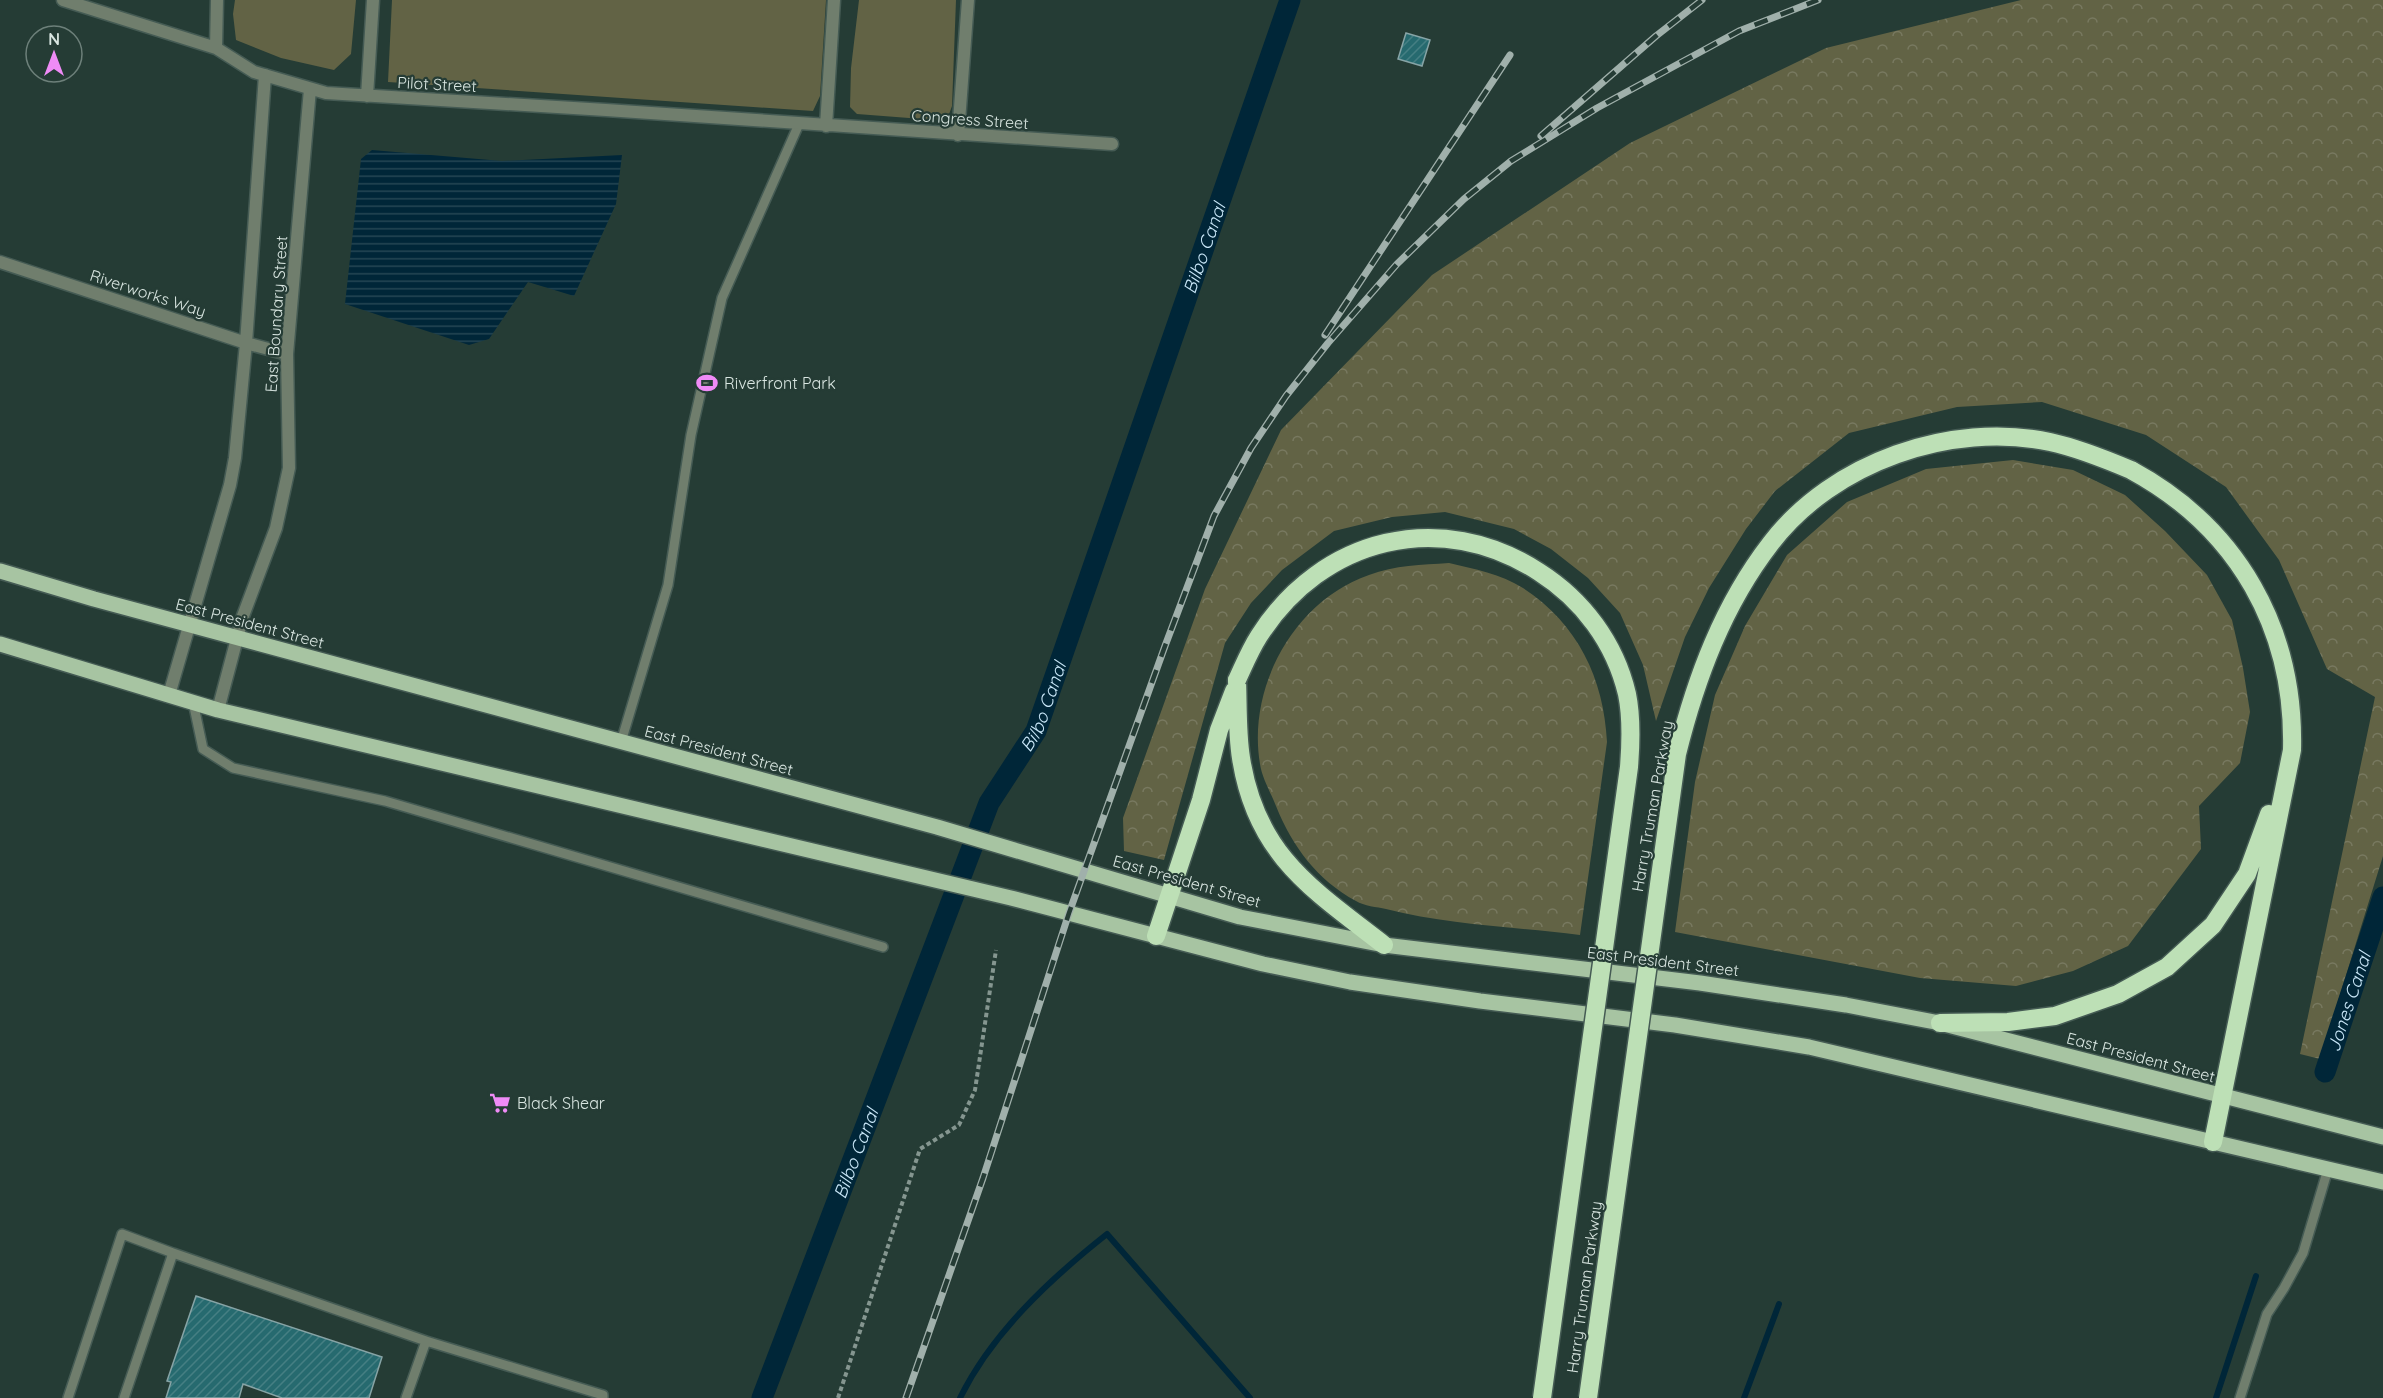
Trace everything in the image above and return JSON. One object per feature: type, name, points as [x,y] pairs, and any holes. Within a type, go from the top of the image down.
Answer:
[{"type":"highway","name":"Harry Truman Parkway","points":[[1588,1398],[1677,754],[1700,676],[1723,622],[1751,571],[1798,513],[1828,489],[1864,468],[1897,454],[1935,444],[1974,438],[2011,437],[2049,442],[2091,453],[2131,470],[2158,484],[2186,505],[2209,528],[2254,587],[2270,619],[2284,663],[2293,720],[2292,750]]},
{"type":"highway","name":"Harry Truman Parkway","points":[[1156,936],[1201,800],[1220,730],[1251,648],[1269,621],[1289,598],[1312,578],[1329,566],[1384,542],[1416,537],[1452,538],[1472,542],[1525,563],[1554,582],[1582,609],[1605,638],[1615,657],[1630,716],[1629,767],[1542,1398]]},
{"type":"highway","points":[[1237,681],[1240,757],[1254,813],[1269,840],[1315,892],[1384,945]]},
{"type":"highway","points":[[1941,1023],[2008,1022],[2055,1016],[2118,993],[2167,967],[2213,925],[2247,874],[2292,750]]},
{"type":"highway","points":[[2213,1142],[2292,750]]},
{"type":"main road","name":"East President Street","points":[[0,571],[188,625],[937,827],[1240,917],[1384,945],[1700,982],[1846,1005],[1941,1023],[2383,1137]]},
{"type":"main road","points":[[0,644],[218,710],[1007,898],[1263,964],[1350,982],[1675,1025],[1809,1047],[2383,1182]]},
{"type":"street","name":"Pilot Street","points":[[63,0],[216,48],[254,72],[326,93],[826,126]]},
{"type":"street","points":[[216,48],[217,0]]},
{"type":"street","points":[[368,96],[373,0]]},
{"type":"street","points":[[826,126],[834,0]]},
{"type":"street","points":[[958,135],[968,0]]},
{"type":"street","name":"East Boundary Street","points":[[169,695],[230,485],[235,458],[246,343],[265,75]]},
{"type":"street","name":"East Boundary Street","points":[[218,710],[243,616],[276,528],[289,468],[287,354],[310,89]]},
{"type":"street","name":"Congress Street","points":[[826,126],[1112,144]]},
{"type":"street","name":"Riverworks Way","points":[[0,262],[246,343],[287,354]]},
{"type":"lane","points":[[621,742],[668,585],[691,435],[722,298],[799,124]]},
{"type":"lane","points":[[194,702],[203,749],[233,768],[385,801],[883,947]]},
{"type":"lane","points":[[2240,1398],[2267,1314],[2303,1253],[2328,1169]]},
{"type":"lane","points":[[68,1398],[122,1234],[426,1341],[603,1395],[603,1398]]},
{"type":"lane","points":[[124,1398],[172,1252]]},
{"type":"lane","points":[[406,1398],[426,1341]]},
{"type":"path","points":[[838,1398],[920,1149],[959,1125],[975,1090],[996,950]]},
{"type":"green space","points":[[235,0],[356,0],[351,54],[334,70],[281,58],[236,40],[233,14]]},
{"type":"green space","points":[[392,0],[826,0],[820,96],[813,111],[388,82]]},
{"type":"green space","points":[[859,0],[956,0],[952,106],[948,117],[935,120],[857,114],[850,107],[851,68]]},
{"type":"green space","points":[[2021,0],[2383,0],[2383,856],[2320,1059],[2300,1054],[2375,697],[2327,669],[2279,560],[2226,487],[2146,435],[2042,402],[1957,407],[1849,433],[1775,491],[1746,529],[1709,588],[1685,637],[1656,721],[1643,665],[1620,613],[1588,578],[1551,549],[1514,529],[1445,512],[1392,517],[1334,531],[1282,570],[1251,603],[1225,643],[1164,860],[1124,851],[1123,818],[1205,589],[1281,430],[1432,275],[1630,143],[1826,48]]},
{"type":"green space","points":[[2013,460],[2073,470],[2125,495],[2165,531],[2207,575],[2232,620],[2250,712],[2240,763],[2199,806],[2201,849],[2128,946],[2073,971],[2016,986],[1920,978],[1675,932],[1695,782],[1715,695],[1745,626],[1787,555],[1847,502],[1926,469]]},
{"type":"green space","points":[[1449,563],[1506,579],[1542,602],[1573,635],[1593,674],[1605,718],[1607,742],[1580,935],[1434,919],[1359,903],[1329,883],[1307,861],[1282,821],[1263,775],[1258,735],[1261,706],[1269,677],[1282,650],[1298,626],[1318,605],[1342,587],[1369,575],[1399,567]]},
{"type":"water","points":[[372,150],[502,161],[622,155],[616,204],[574,296],[528,282],[489,339],[469,345],[345,304],[361,159]]},
{"type":"building","points":[[1406,33],[1430,40],[1422,66],[1398,59]]},
{"type":"building","points":[[196,1296],[382,1357],[369,1398],[282,1398],[243,1384],[239,1398],[166,1398],[171,1382],[167,1381]]},
{"type":"waterway","name":"Bilbo Canal","points":[[762,1398],[989,803],[1036,731],[1290,0]]},
{"type":"waterway","name":"Jones Canal","points":[[2325,1072],[2383,897]]},
{"type":"waterway","points":[[960,1398],[988,1351],[1024,1308],[1064,1269],[1107,1234],[1250,1398]]},
{"type":"waterway","points":[[2216,1398],[2256,1276]]},
{"type":"waterway","points":[[1744,1398],[1779,1304]]},
{"type":"railway","points":[[1541,136],[1656,36],[1702,0]]},
{"type":"railway","points":[[906,1398],[983,1178],[1069,913],[1165,646],[1214,516],[1251,448],[1286,396],[1328,343],[1397,264],[1464,199],[1511,161],[1597,108],[1739,31],[1818,0]]},
{"type":"railway","points":[[1325,335],[1510,55]]},
{"type":"place","name":"Riverfront Park","points":[[707,383]]},
{"type":"place","name":"Black Shear","points":[[500,1103]]}]
